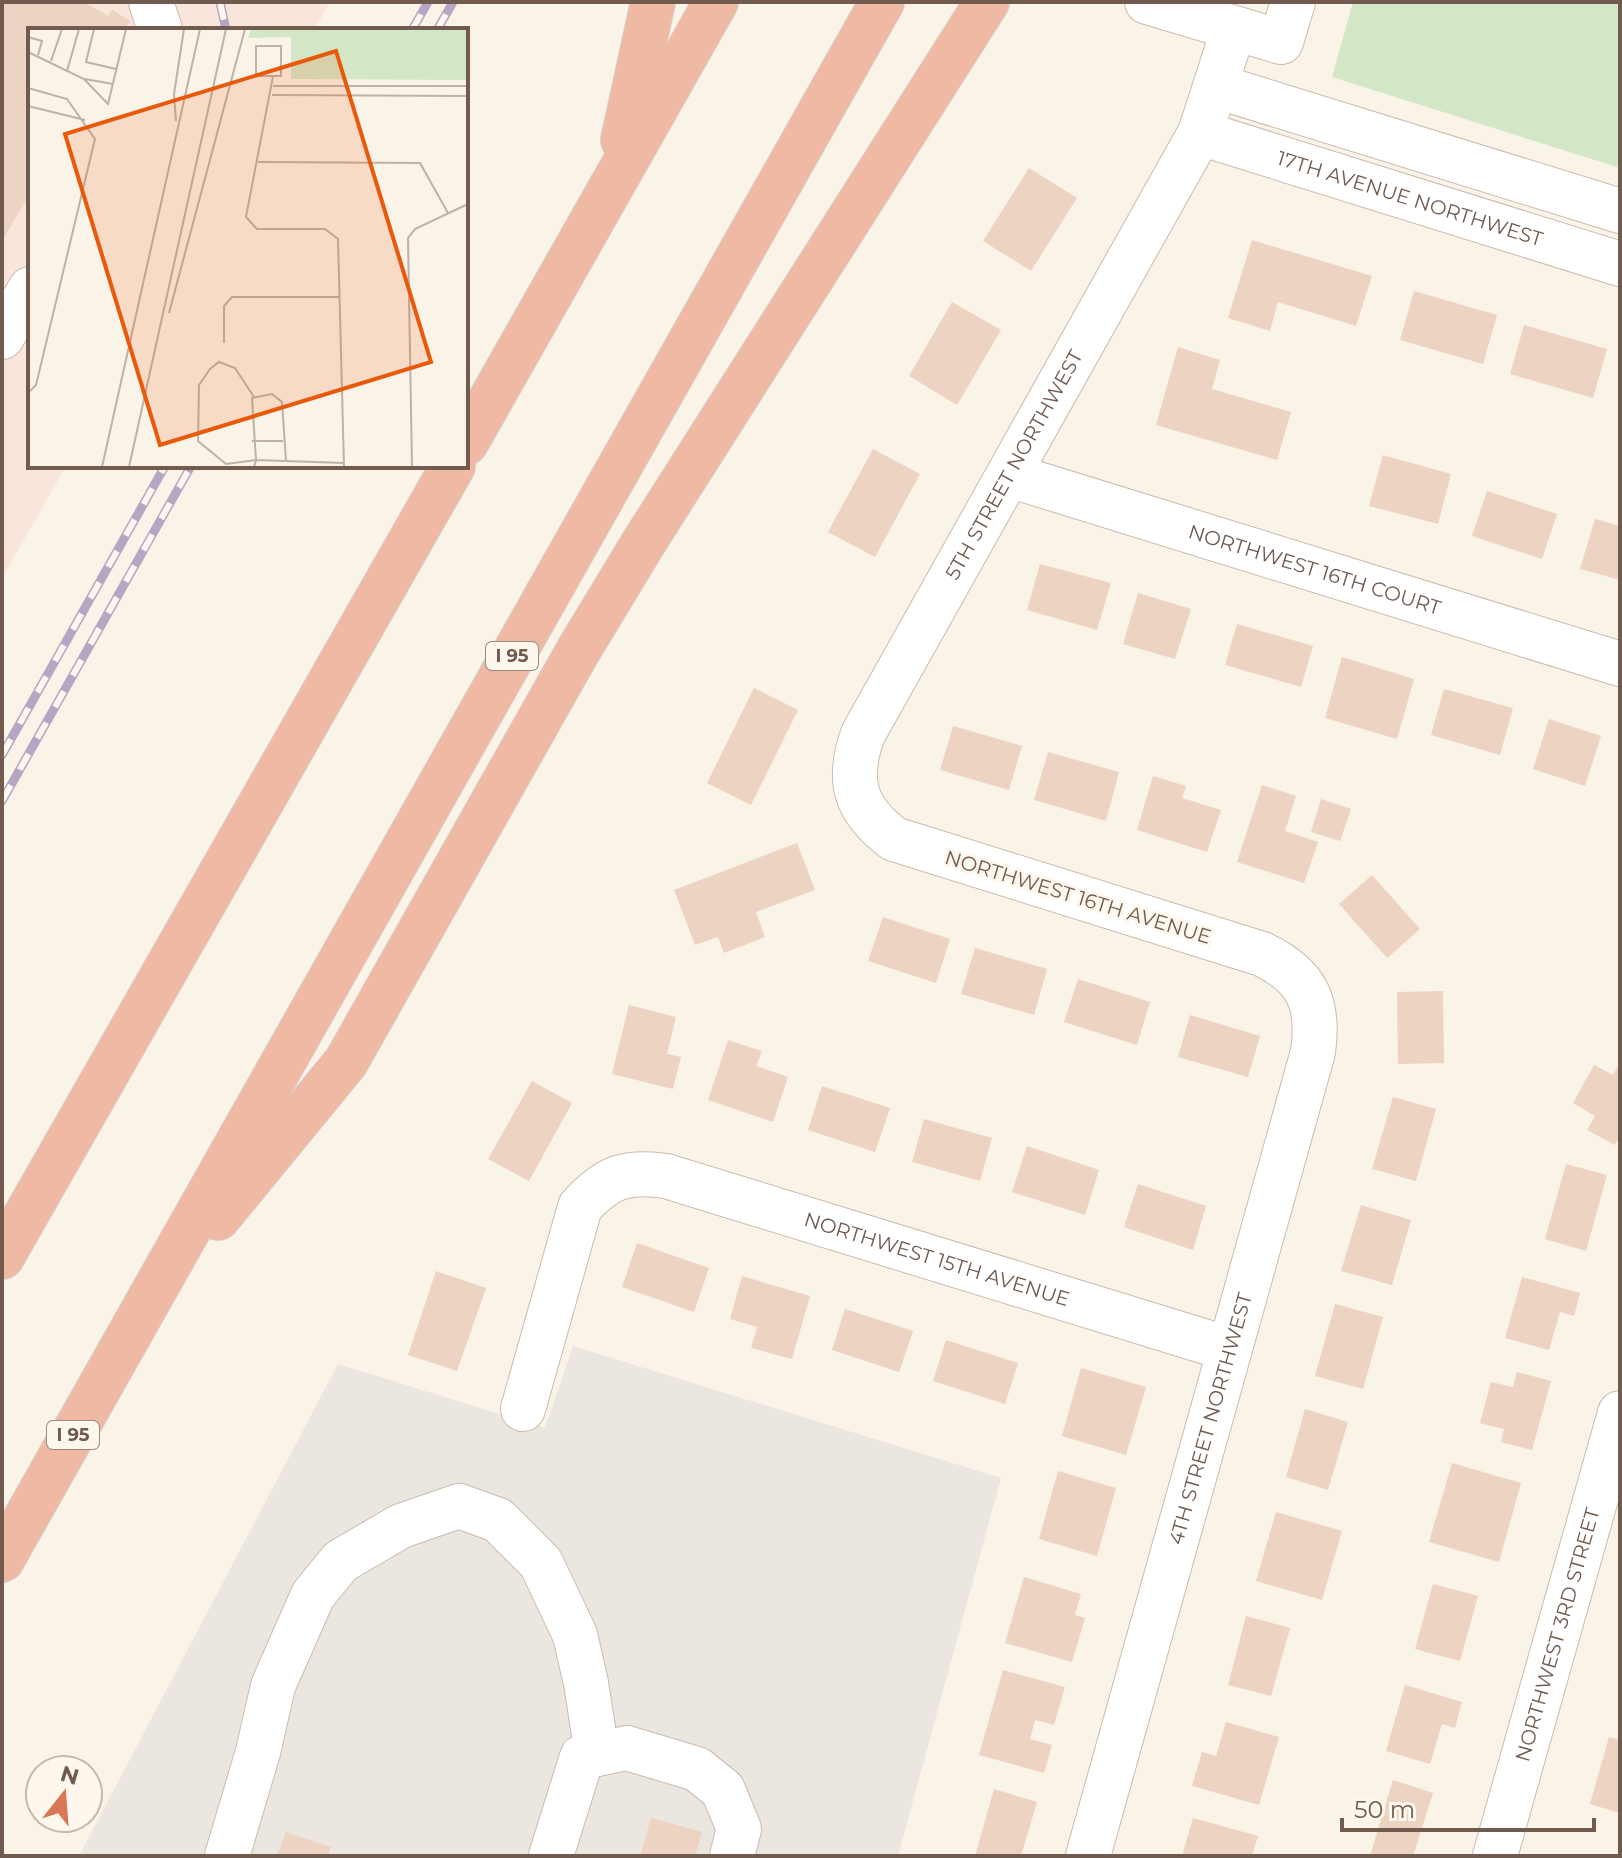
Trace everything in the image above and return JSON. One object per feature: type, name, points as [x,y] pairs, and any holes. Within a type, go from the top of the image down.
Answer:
[{"type":"highway","points":[[613,185],[653,2]]},
{"type":"highway","points":[[468,439],[716,2]]},
{"type":"highway","name":"I 95","points":[[2,1560],[882,2]]},
{"type":"highway","points":[[143,1310],[346,1062],[603,610],[987,2]]},
{"type":"highway","points":[[2,1257],[452,468]]},
{"type":"street","points":[[151,2],[159,28]]},
{"type":"street","points":[[1147,2],[1281,42],[1293,2]]},
{"type":"street","name":"5TH STREET NORTHWEST","points":[[861,805],[854,781],[855,757],[863,734],[1200,133],[1234,28]]},
{"type":"street","points":[[1216,86],[1620,211]]},
{"type":"street","name":"17TH AVENUE NORTHWEST","points":[[1200,133],[1620,264]]},
{"type":"street","points":[[2,337],[28,292]]},
{"type":"street","name":"NORTHWEST 16TH COURT","points":[[1009,475],[1620,664]]},
{"type":"street","name":"NORTHWEST 16TH AVENUE","points":[[861,805],[875,825],[894,839],[1262,954],[1284,965],[1301,982]]},
{"type":"street","name":"4TH STREET NORTHWEST","points":[[1088,1856],[1313,1052],[1316,1028],[1313,1003],[1301,982]]},
{"type":"street","name":"NORTHWEST 15TH AVENUE","points":[[523,1409],[580,1207],[596,1189],[618,1177],[642,1173],[681,1181],[1229,1349]]},
{"type":"street","name":"NORTHWEST 3RD STREET","points":[[1495,1856],[1620,1413]]},
{"type":"street","points":[[227,1856],[258,1752],[273,1686],[313,1595],[341,1561],[401,1526],[459,1506],[498,1520],[541,1563],[575,1635],[597,1754]]},
{"type":"street","points":[[551,1856],[582,1757],[627,1748],[697,1769],[723,1790],[739,1829],[732,1856]]},
{"type":"shaded area","points":[[2,2],[330,2],[315,28],[28,28],[28,468],[65,468],[2,578]]},
{"type":"shaded area","points":[[573,1346],[1001,1478],[898,1856],[79,1856],[91,1834],[104,1834],[104,1809],[338,1364],[545,1428]]},
{"type":"green space","points":[[1353,2],[1620,2],[1620,168],[1332,77]]},
{"type":"building","points":[[2,2],[84,2],[108,16],[112,10],[130,21],[126,28],[28,28],[28,196],[2,241]]},
{"type":"building","points":[[1029,168],[1077,198],[1031,271],[983,241]]},
{"type":"building","points":[[1252,240],[1372,276],[1356,326],[1278,302],[1270,331],[1228,318]]},
{"type":"building","points":[[1414,291],[1497,315],[1483,364],[1400,340]]},
{"type":"building","points":[[952,302],[1001,330],[957,405],[909,376]]},
{"type":"building","points":[[1524,325],[1607,349],[1593,398],[1510,374]]},
{"type":"building","points":[[1178,347],[1220,360],[1212,389],[1291,412],[1277,460],[1156,425]]},
{"type":"building","points":[[873,449],[920,474],[875,557],[828,532]]},
{"type":"building","points":[[1383,455],[1451,474],[1438,524],[1369,506]]},
{"type":"building","points":[[1487,491],[1557,514],[1542,559],[1472,536]]},
{"type":"building","points":[[1595,519],[1620,526],[1620,580],[1580,569]]},
{"type":"building","points":[[1040,564],[1111,583],[1097,630],[1027,610]]},
{"type":"building","points":[[1138,593],[1191,609],[1175,659],[1123,644]]},
{"type":"building","points":[[1237,624],[1313,646],[1301,687],[1225,665]]},
{"type":"building","points":[[1342,657],[1414,679],[1397,739],[1325,718]]},
{"type":"building","points":[[754,688],[798,710],[751,805],[707,783]]},
{"type":"building","points":[[1444,689],[1513,708],[1500,755],[1431,735]]},
{"type":"building","points":[[1549,719],[1601,736],[1585,786],[1533,769]]},
{"type":"building","points":[[953,726],[1022,746],[1009,790],[940,770]]},
{"type":"building","points":[[1048,752],[1119,772],[1106,821],[1034,800]]},
{"type":"building","points":[[1153,776],[1186,786],[1182,798],[1221,810],[1207,852],[1137,830]]},
{"type":"building","points":[[1262,785],[1296,796],[1285,831],[1318,842],[1304,883],[1237,862]]},
{"type":"building","points":[[1321,799],[1351,809],[1340,841],[1311,832]]},
{"type":"building","points":[[797,843],[815,890],[756,912],[765,937],[724,953],[718,937],[695,945],[674,890]]},
{"type":"building","points":[[1372,875],[1420,929],[1387,958],[1339,904]]},
{"type":"building","points":[[883,917],[950,939],[936,983],[868,961]]},
{"type":"building","points":[[975,948],[1047,969],[1034,1015],[961,994]]},
{"type":"building","points":[[1078,979],[1150,1002],[1137,1045],[1064,1022]]},
{"type":"building","points":[[1443,991],[1444,1063],[1398,1064],[1397,992]]},
{"type":"building","points":[[629,1005],[676,1017],[667,1054],[681,1057],[673,1089],[612,1074]]},
{"type":"building","points":[[1190,1015],[1260,1036],[1248,1077],[1178,1057]]},
{"type":"building","points":[[728,1040],[762,1051],[756,1066],[788,1077],[773,1122],[708,1100]]},
{"type":"building","points":[[1620,1063],[1620,1136],[1615,1145],[1587,1130],[1595,1116],[1573,1103],[1594,1065],[1613,1075]]},
{"type":"building","points":[[532,1081],[572,1103],[529,1181],[488,1159]]},
{"type":"building","points":[[822,1086],[890,1108],[875,1152],[808,1130]]},
{"type":"building","points":[[1393,1097],[1436,1109],[1416,1181],[1372,1169]]},
{"type":"building","points":[[924,1119],[992,1138],[980,1181],[912,1162]]},
{"type":"building","points":[[1027,1146],[1099,1170],[1085,1215],[1012,1192]]},
{"type":"building","points":[[1566,1164],[1607,1175],[1586,1251],[1545,1239]]},
{"type":"building","points":[[1138,1184],[1206,1206],[1193,1250],[1124,1227]]},
{"type":"building","points":[[1361,1205],[1411,1220],[1392,1285],[1341,1271]]},
{"type":"building","points":[[637,1243],[709,1268],[694,1312],[622,1287]]},
{"type":"building","points":[[436,1271],[486,1288],[457,1371],[408,1355]]},
{"type":"building","points":[[742,1276],[810,1296],[792,1359],[751,1348],[757,1327],[730,1319]]},
{"type":"building","points":[[1522,1277],[1580,1293],[1574,1316],[1560,1312],[1549,1350],[1505,1338]]},
{"type":"building","points":[[1335,1304],[1383,1317],[1363,1389],[1315,1376]]},
{"type":"building","points":[[845,1309],[913,1331],[899,1372],[832,1350]]},
{"type":"building","points":[[946,1340],[1018,1363],[1005,1404],[933,1381]]},
{"type":"building","points":[[1081,1368],[1146,1387],[1126,1455],[1062,1436]]},
{"type":"building","points":[[1517,1372],[1551,1381],[1532,1450],[1501,1442],[1504,1429],[1480,1423],[1491,1382],[1513,1387]]},
{"type":"building","points":[[1305,1409],[1348,1422],[1328,1490],[1286,1477]]},
{"type":"building","points":[[1452,1463],[1521,1483],[1499,1562],[1429,1542]]},
{"type":"building","points":[[1058,1471],[1116,1488],[1097,1556],[1039,1539]]},
{"type":"building","points":[[1276,1512],[1342,1531],[1322,1600],[1256,1581]]},
{"type":"building","points":[[1024,1577],[1081,1594],[1075,1615],[1085,1618],[1072,1662],[1005,1643]]},
{"type":"building","points":[[1433,1584],[1478,1596],[1460,1661],[1415,1649]]},
{"type":"building","points":[[1246,1616],[1290,1628],[1271,1696],[1228,1685]]},
{"type":"building","points":[[1003,1670],[1065,1687],[1054,1725],[1035,1720],[1030,1739],[1052,1745],[1044,1773],[979,1755]]},
{"type":"building","points":[[1405,1685],[1462,1702],[1455,1728],[1442,1724],[1430,1764],[1386,1751]]},
{"type":"building","points":[[1226,1722],[1279,1737],[1259,1805],[1192,1786],[1202,1752],[1216,1756]]},
{"type":"building","points":[[1609,1737],[1620,1740],[1620,1813],[1590,1804]]},
{"type":"building","points":[[1393,1780],[1433,1793],[1413,1856],[1370,1856]]},
{"type":"building","points":[[994,1789],[1037,1802],[1021,1856],[975,1856]]},
{"type":"building","points":[[651,1818],[702,1832],[695,1856],[640,1856]]},
{"type":"building","points":[[1193,1818],[1258,1836],[1252,1856],[1182,1856]]},
{"type":"building","points":[[286,1832],[331,1847],[328,1856],[277,1856]]},
{"type":"railway","points":[[220,2],[226,28]]},
{"type":"railway","points":[[413,28],[428,2]]},
{"type":"railway","points":[[438,28],[453,2]]},
{"type":"railway","points":[[2,755],[164,468]]},
{"type":"railway","points":[[2,801],[190,468]]}]
